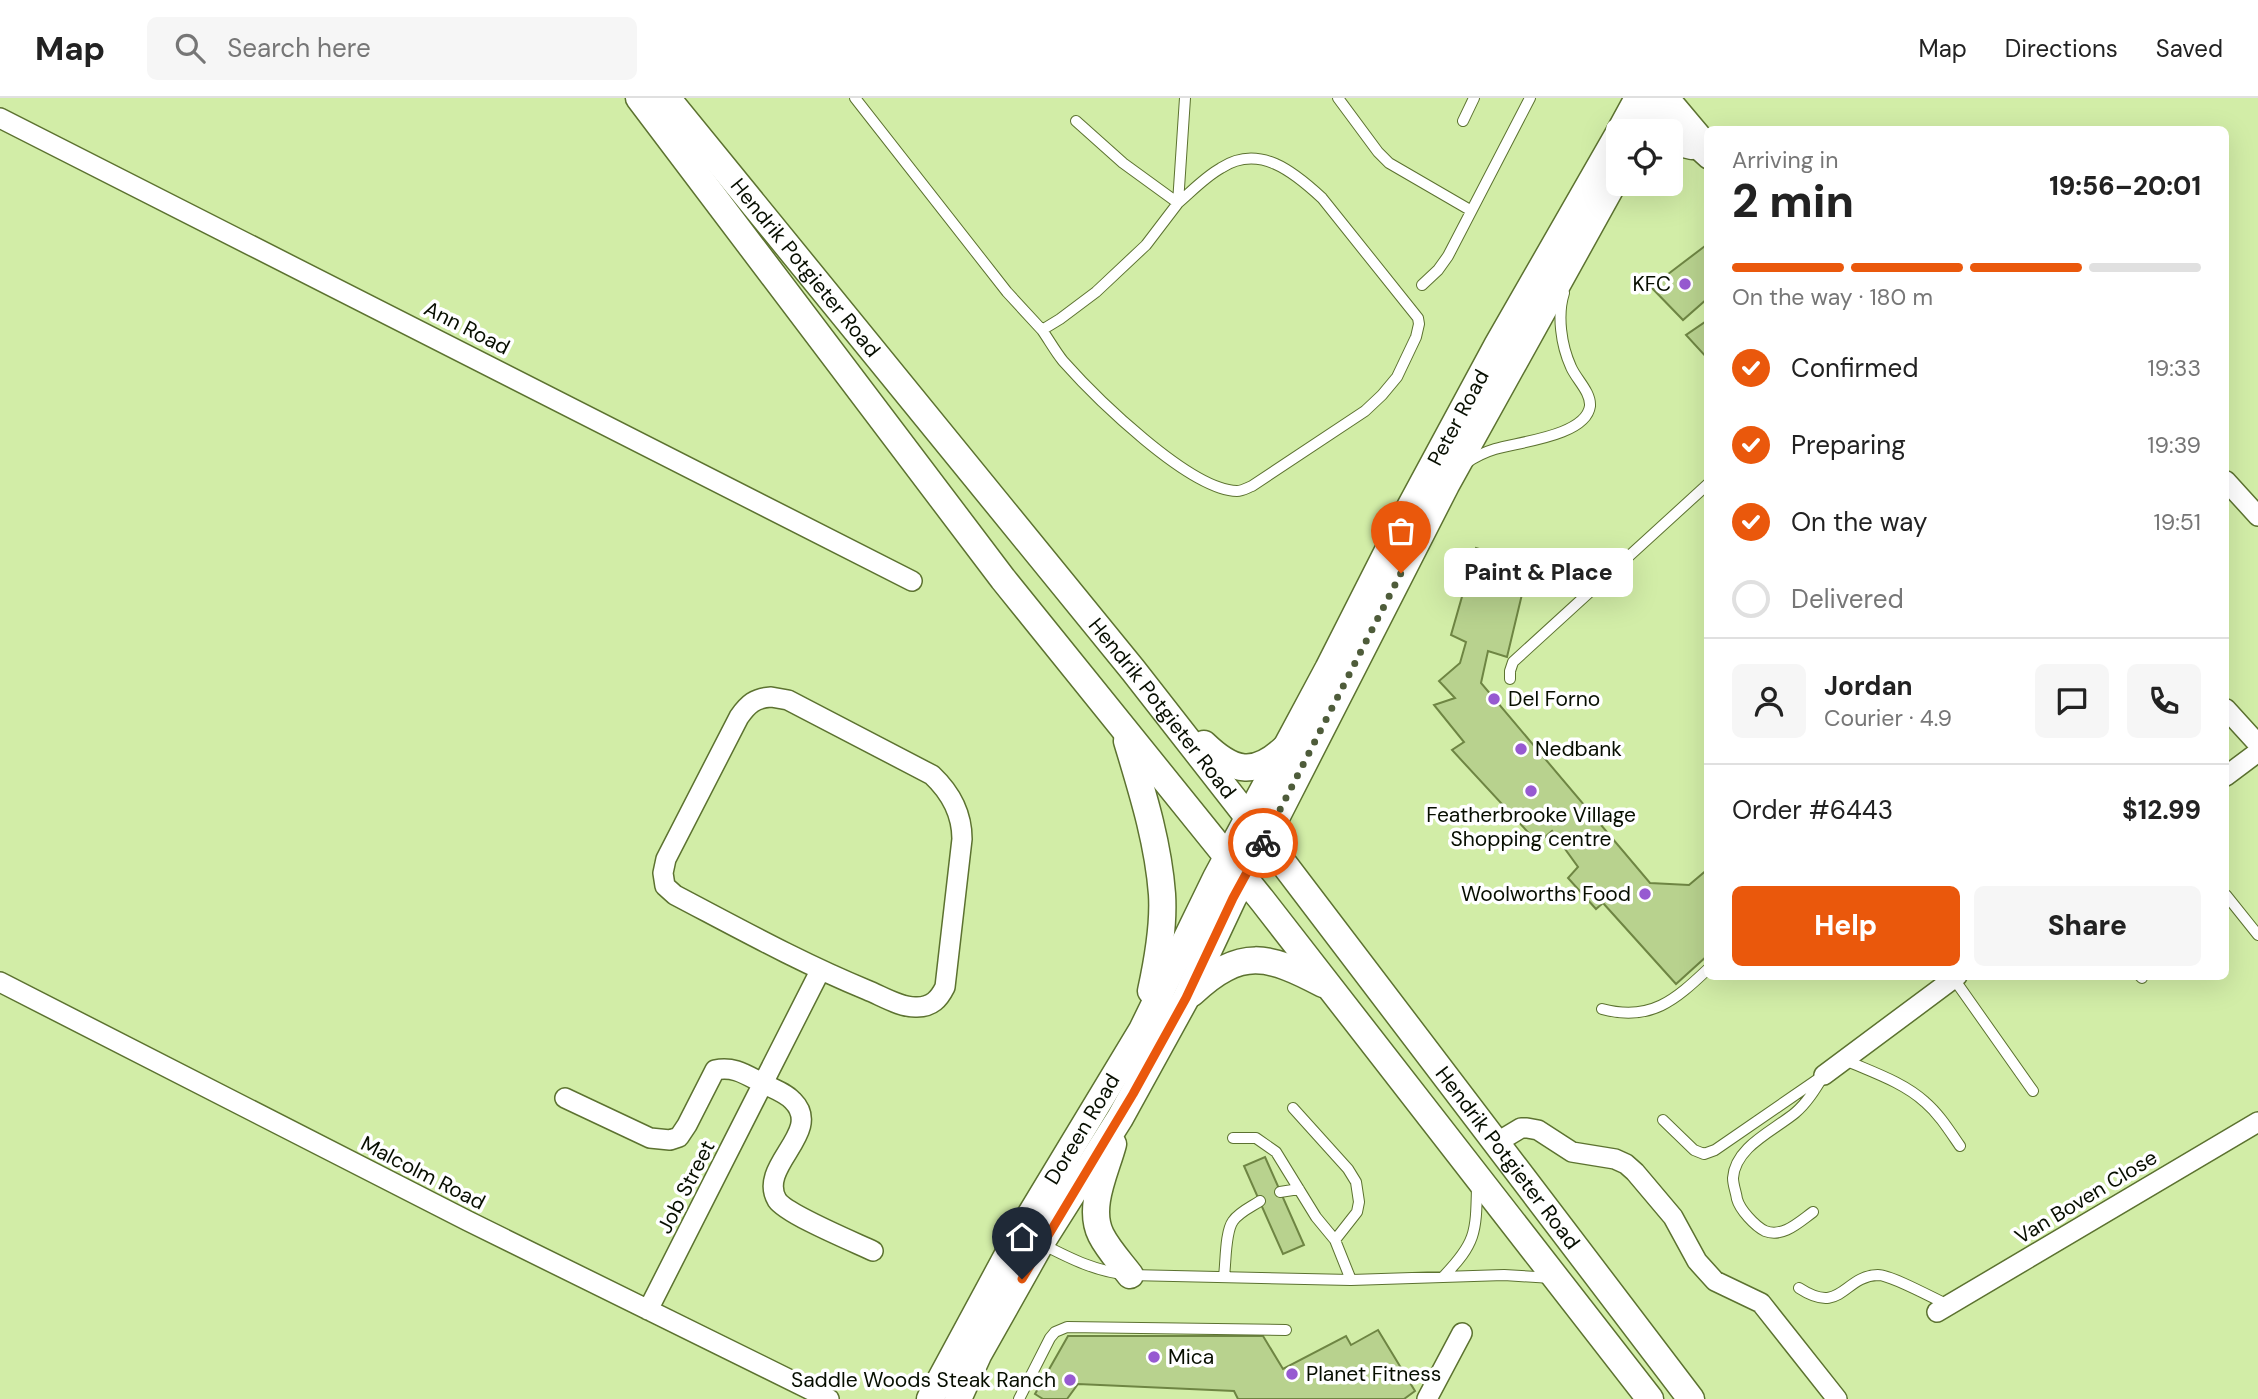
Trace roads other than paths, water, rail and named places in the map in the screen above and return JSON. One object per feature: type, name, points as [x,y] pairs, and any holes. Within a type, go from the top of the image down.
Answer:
[{"type":"main road","name":"Hendrik Potgieter Road","points":[[639,98],[1003,579],[1236,867],[1650,1399]]},
{"type":"main road","name":"Hendrik Potgieter Road","points":[[667,98],[1133,670],[1691,1399]]},
{"type":"main road","name":"Peter Road","points":[[1634,119],[1650,106]]},
{"type":"main road","name":"Peter Road","points":[[1256,829],[1287,747],[1409,509],[1485,368],[1606,155]]},
{"type":"main road","name":"Peter Road","points":[[1256,829],[1606,196]]},
{"type":"main road","points":[[1133,670],[1222,761],[1241,767],[1264,764],[1287,747]]},
{"type":"main road","points":[[1123,729],[1154,836],[1162,895],[1156,967],[1142,1030]]},
{"type":"main road","points":[[1236,867],[1256,829]]},
{"type":"main road","name":"Doreen Road","points":[[958,1399],[1030,1238],[1120,1118],[1186,998],[1236,867]]},
{"type":"main road","name":"Doreen Road","points":[[930,1399],[1030,1238],[1142,1030],[1236,867]]},
{"type":"main road","points":[[1186,998],[1208,977],[1232,964],[1248,960],[1280,963],[1331,989]]},
{"type":"main road","points":[[1120,1118],[1096,1208],[1100,1234],[1130,1275]]},
{"type":"main road","points":[[975,1399],[978,1355]]},
{"type":"street","points":[[1650,106],[1695,147]]},
{"type":"street","name":"Ann Road","points":[[0,118],[912,581]]},
{"type":"street","points":[[2229,484],[2258,516]]},
{"type":"street","points":[[758,698],[788,700],[932,775],[944,786],[962,825],[945,987],[939,999],[928,1006],[915,1008],[820,971],[675,895],[665,886],[663,873],[673,841],[739,717],[758,698]]},
{"type":"street","points":[[2229,712],[2258,744]]},
{"type":"street","points":[[2229,774],[2258,752]]},
{"type":"street","name":"Job Street","points":[[648,1310],[820,971]]},
{"type":"street","points":[[1824,1074],[1953,980]]},
{"type":"street","name":"Malcolm Road","points":[[0,982],[468,1221],[829,1399]]},
{"type":"street","points":[[565,1098],[650,1138],[670,1140],[679,1137],[687,1125],[715,1070],[737,1070],[785,1095],[800,1111],[803,1123],[776,1173],[774,1189],[778,1201],[790,1211],[873,1251]]},
{"type":"street","name":"Van Boven Close","points":[[1942,1308],[2258,1122]]},
{"type":"street","points":[[1496,1143],[1521,1128],[1527,1128],[1538,1130],[1572,1152],[1615,1159],[1626,1164],[1673,1217],[1697,1261],[1715,1281],[1762,1303],[1838,1399]]},
{"type":"street","points":[[1427,1399],[1462,1333]]},
{"type":"lane","points":[[855,98],[1007,292],[1042,330],[1061,359],[1105,405],[1182,469],[1218,488],[1240,492],[1252,486],[1365,411],[1397,377],[1416,337],[1419,324],[1418,318],[1322,198],[1291,173],[1267,160],[1245,157],[1220,168],[1178,203],[1146,245],[1106,283],[1042,330]]},
{"type":"lane","points":[[1178,203],[1185,98]]},
{"type":"lane","points":[[1339,98],[1389,163],[1470,210]]},
{"type":"lane","points":[[1463,121],[1474,98]]},
{"type":"lane","points":[[1422,285],[1448,256],[1530,98]]},
{"type":"lane","points":[[1076,121],[1123,163],[1178,203]]},
{"type":"lane","points":[[1454,471],[1484,453],[1560,433],[1585,416],[1590,407],[1590,400],[1570,366],[1565,351],[1561,319],[1563,298],[1575,268],[1579,246]]},
{"type":"lane","points":[[1510,679],[1513,662],[1704,488]]},
{"type":"lane","points":[[2229,899],[2258,935]]},
{"type":"lane","points":[[1602,1009],[1634,1013],[1668,1003],[1704,973]]},
{"type":"lane","points":[[1957,980],[2032,1091]]},
{"type":"lane","points":[[1845,1060],[1902,1086],[1924,1101],[1940,1117],[1960,1146]]},
{"type":"lane","points":[[1663,1120],[1693,1150],[1704,1154],[1715,1150],[1824,1074]]},
{"type":"lane","points":[[1813,1212],[1783,1232],[1772,1234],[1759,1228],[1739,1205],[1733,1181],[1735,1165],[1747,1149],[1797,1112],[1812,1095],[1824,1074]]},
{"type":"lane","points":[[1293,1108],[1348,1169],[1356,1182],[1359,1202],[1357,1212],[1335,1240]]},
{"type":"lane","points":[[1233,1138],[1256,1138],[1276,1152],[1316,1217],[1335,1240],[1351,1280]]},
{"type":"lane","points":[[1443,1277],[1463,1256],[1472,1240],[1476,1220],[1478,1176]]},
{"type":"lane","points":[[1280,1192],[1299,1189]]},
{"type":"lane","points":[[1224,1276],[1232,1221],[1260,1201]]},
{"type":"lane","points":[[1030,1238],[1080,1264],[1115,1274],[1351,1280],[1504,1275],[1556,1278]]},
{"type":"lane","points":[[1799,1288],[1813,1297],[1828,1298],[1868,1277],[1883,1275],[1942,1308]]},
{"type":"lane","points":[[1019,1399],[1050,1338],[1055,1332],[1067,1327],[1286,1330]]},
{"type":"place","name":"KFC","points":[[1685,284]]},
{"type":"place","name":"Paint & Place","points":[[1401,573]]},
{"type":"place","name":"Del Forno","points":[[1494,699]]},
{"type":"place","name":"Nedbank","points":[[1521,749]]},
{"type":"place","name":"Featherbrooke Village Shopping centre","points":[[1531,791]]},
{"type":"place","name":"Woolworths Food","points":[[1645,894]]},
{"type":"place","name":"Mica","points":[[1154,1357]]},
{"type":"place","name":"Planet Fitness","points":[[1292,1374]]},
{"type":"place","name":"Saddle Woods Steak Ranch","points":[[1070,1380]]}]
